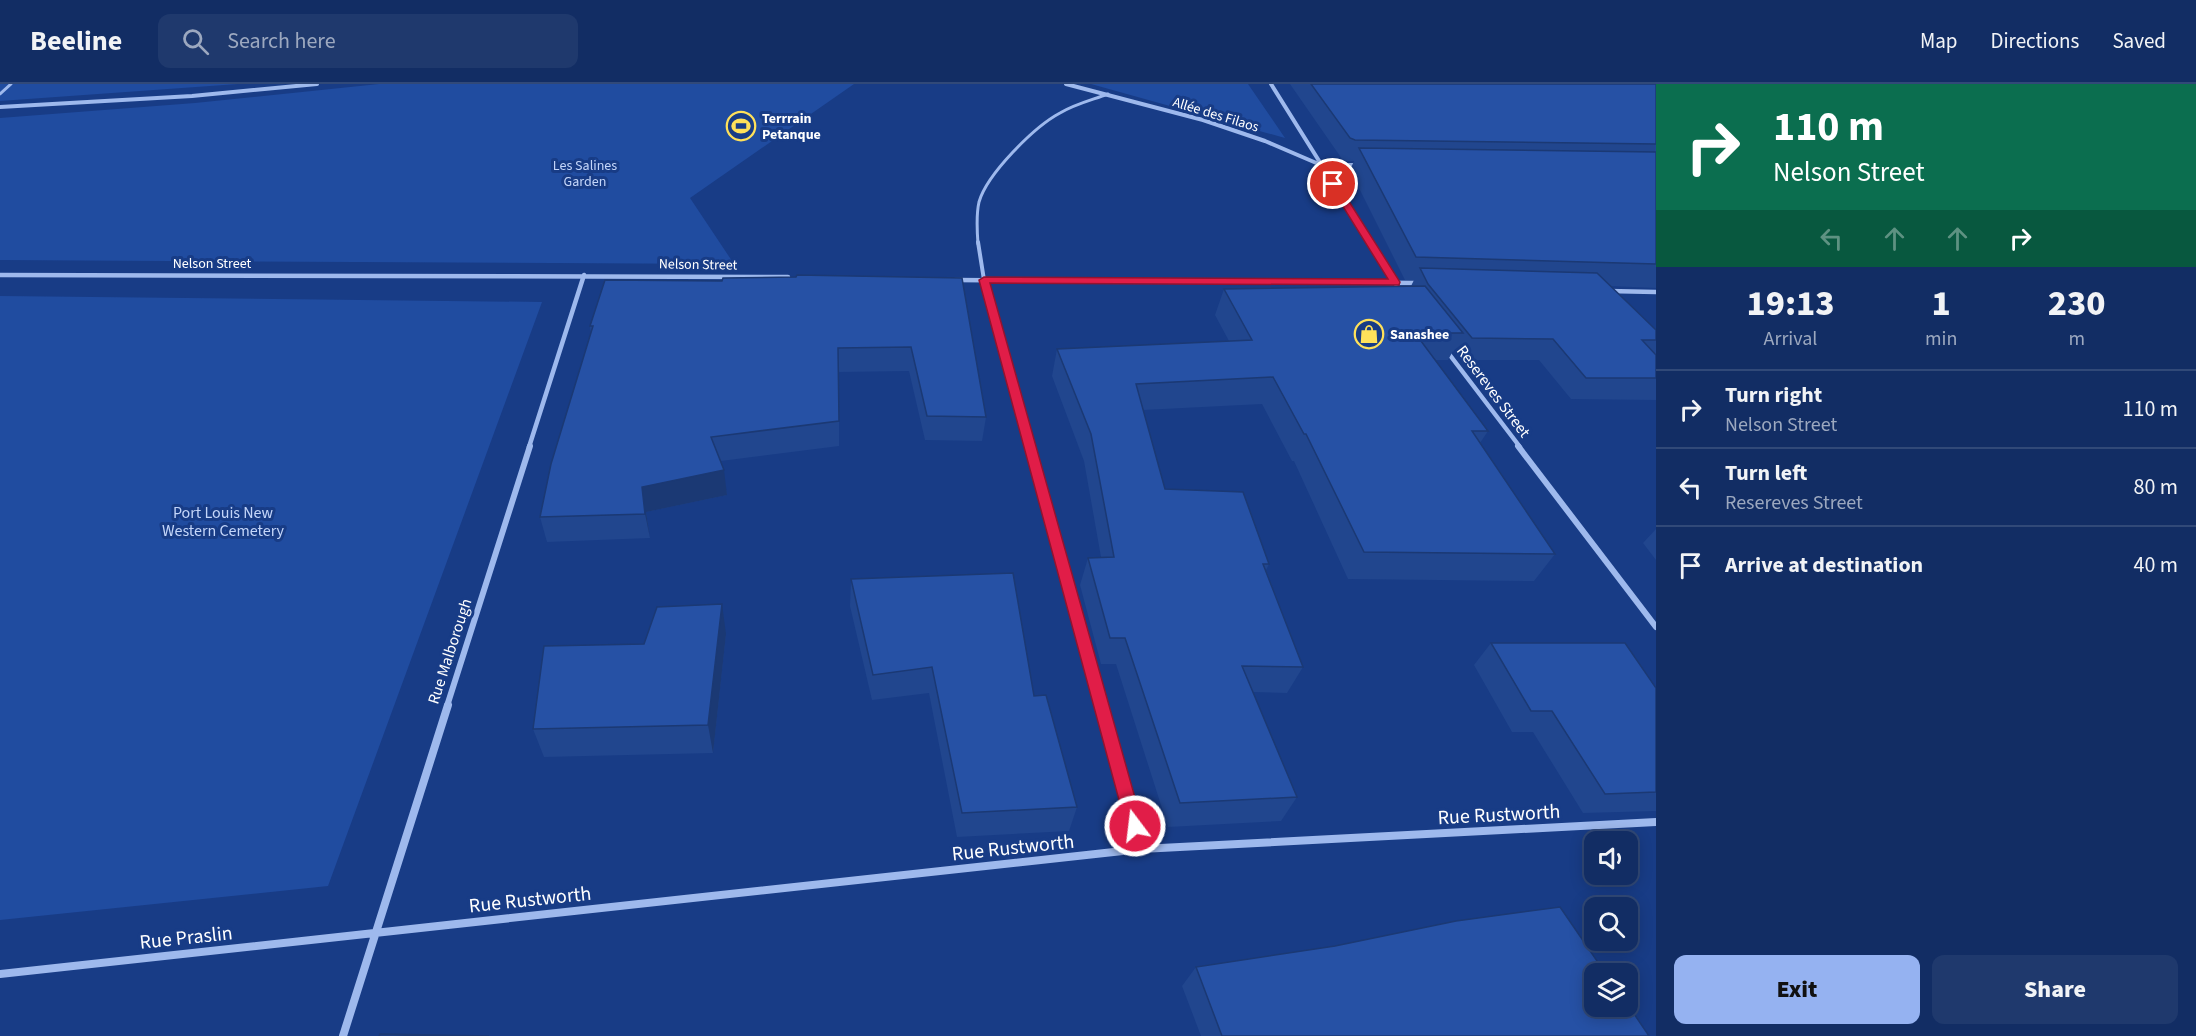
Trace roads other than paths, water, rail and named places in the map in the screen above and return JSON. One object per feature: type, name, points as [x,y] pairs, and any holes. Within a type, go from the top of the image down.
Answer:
[{"type":"street","points":[[0,107],[192,96],[317,84]]},
{"type":"street","name":"Allée des Filaos","points":[[1066,84],[1203,120],[1265,141],[1321,165]]},
{"type":"street","points":[[1270,84],[1402,292]]},
{"type":"street","points":[[1321,165],[1369,165]]},
{"type":"street","name":"Nelson Street","points":[[0,275],[584,275],[796,278]]},
{"type":"street","name":"Rue Malborough","points":[[343,1036],[584,275]]},
{"type":"street","points":[[948,280],[1431,284]]},
{"type":"street","points":[[984,280],[1141,849]]},
{"type":"street","points":[[1597,290],[1656,292]]},
{"type":"street","name":"Resereves Street","points":[[1444,348],[1656,627]]},
{"type":"street","name":"Rue Rustworth","points":[[376,933],[1141,849],[1656,822]]},
{"type":"street","name":"Rue Praslin","points":[[0,974],[376,933]]},
{"type":"lane","points":[[0,94],[11,84]]},
{"type":"lane","points":[[984,280],[978,250],[979,203],[983,190],[1033,132],[1059,112],[1108,94]]},
{"type":"place","name":"Terrrain Petanque","points":[[741,126]]},
{"type":"place","name":"Sanashee","points":[[1369,334]]},
{"type":"park label","name":"Les Salines Garden","points":[[585,174]]},
{"type":"park label","name":"Port Louis New Western Cemetery","points":[[223,521]]}]
